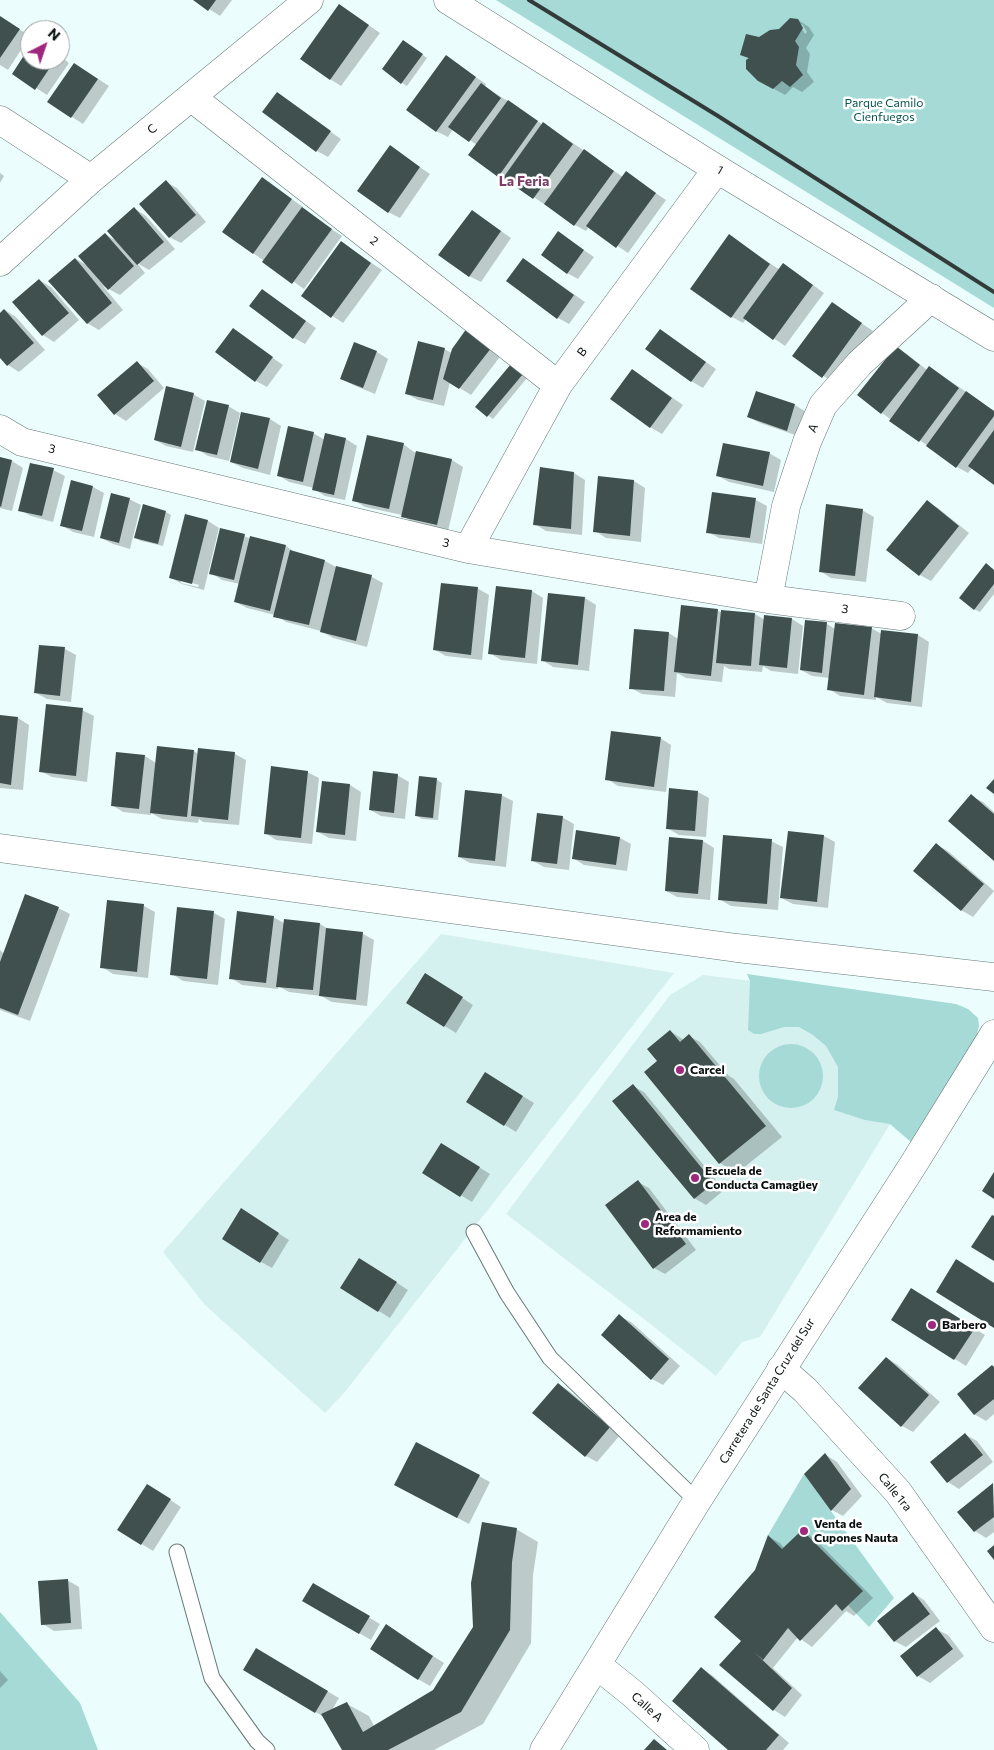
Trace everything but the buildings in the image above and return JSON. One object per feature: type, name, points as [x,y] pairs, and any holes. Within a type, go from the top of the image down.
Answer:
[{"type":"street","name":"C","points":[[0,262],[91,179],[309,0]]},
{"type":"street","name":"1","points":[[448,0],[717,169],[994,337]]},
{"type":"street","name":"2","points":[[191,96],[558,385]]},
{"type":"street","points":[[0,120],[91,179]]},
{"type":"street","name":"B","points":[[468,549],[558,385],[717,169]]},
{"type":"street","name":"A","points":[[768,599],[786,506],[807,442],[824,405],[860,362],[931,298]]},
{"type":"street","name":"3","points":[[0,429],[22,442],[468,549],[768,599],[901,616]]},
{"type":"street","points":[[0,848],[727,946],[994,977]]},
{"type":"street","name":"Carretera de Santa Cruz del Sur","points":[[544,1750],[781,1369],[993,1039]]},
{"type":"street","name":"Calle 1ra","points":[[781,1369],[805,1390],[898,1492],[994,1628]]},
{"type":"street","name":"Calle A","points":[[597,1665],[633,1694],[695,1750]]},
{"type":"lane","points":[[474,1232],[508,1293],[550,1358],[698,1501]]},
{"type":"lane","points":[[177,1552],[212,1678],[256,1741],[267,1750]]},
{"type":"shaded area","points":[[441,934],[674,973],[344,1393],[325,1413],[205,1305],[163,1252]]},
{"type":"shaded area","name":"Escuela de Conducta Camagüey","points":[[703,975],[898,999],[941,1041],[760,1337],[742,1342],[716,1376],[506,1214],[670,995]]},
{"type":"green space","name":"Parque Camilo Cienfuegos","points":[[496,0],[994,0],[994,308]]},
{"type":"green space","points":[[747,974],[956,1004],[968,1009],[978,1018],[979,1026],[975,1042],[912,1143],[890,1124],[865,1120],[834,1110],[838,1097],[838,1067],[826,1046],[813,1035],[799,1027],[784,1027],[761,1034],[754,1034],[748,1030],[750,981]]},
{"type":"green space","points":[[791,1044],[803,1046],[814,1053],[821,1064],[823,1076],[821,1088],[814,1099],[803,1106],[791,1108],[779,1106],[768,1099],[761,1088],[759,1076],[761,1064],[768,1053],[779,1046]]},
{"type":"green space","points":[[804,1474],[894,1598],[869,1627],[848,1605],[862,1591],[802,1530],[782,1550],[768,1535]]},
{"type":"green space","points":[[0,1612],[80,1703],[98,1750],[0,1750]]},
{"type":"railway","points":[[529,0],[718,116],[994,292]]},
{"type":"place","name":"Carcel","points":[[680,1070]]},
{"type":"place","name":"Escuela de Conducta Camagüey","points":[[695,1178]]},
{"type":"place","name":"Area de Reformamiento","points":[[645,1224]]},
{"type":"place","name":"Barbero","points":[[932,1325]]},
{"type":"place","name":"Venta de Cupones Nauta","points":[[804,1531]]},
{"type":"district","name":"La Feria","points":[[524,181]]}]
